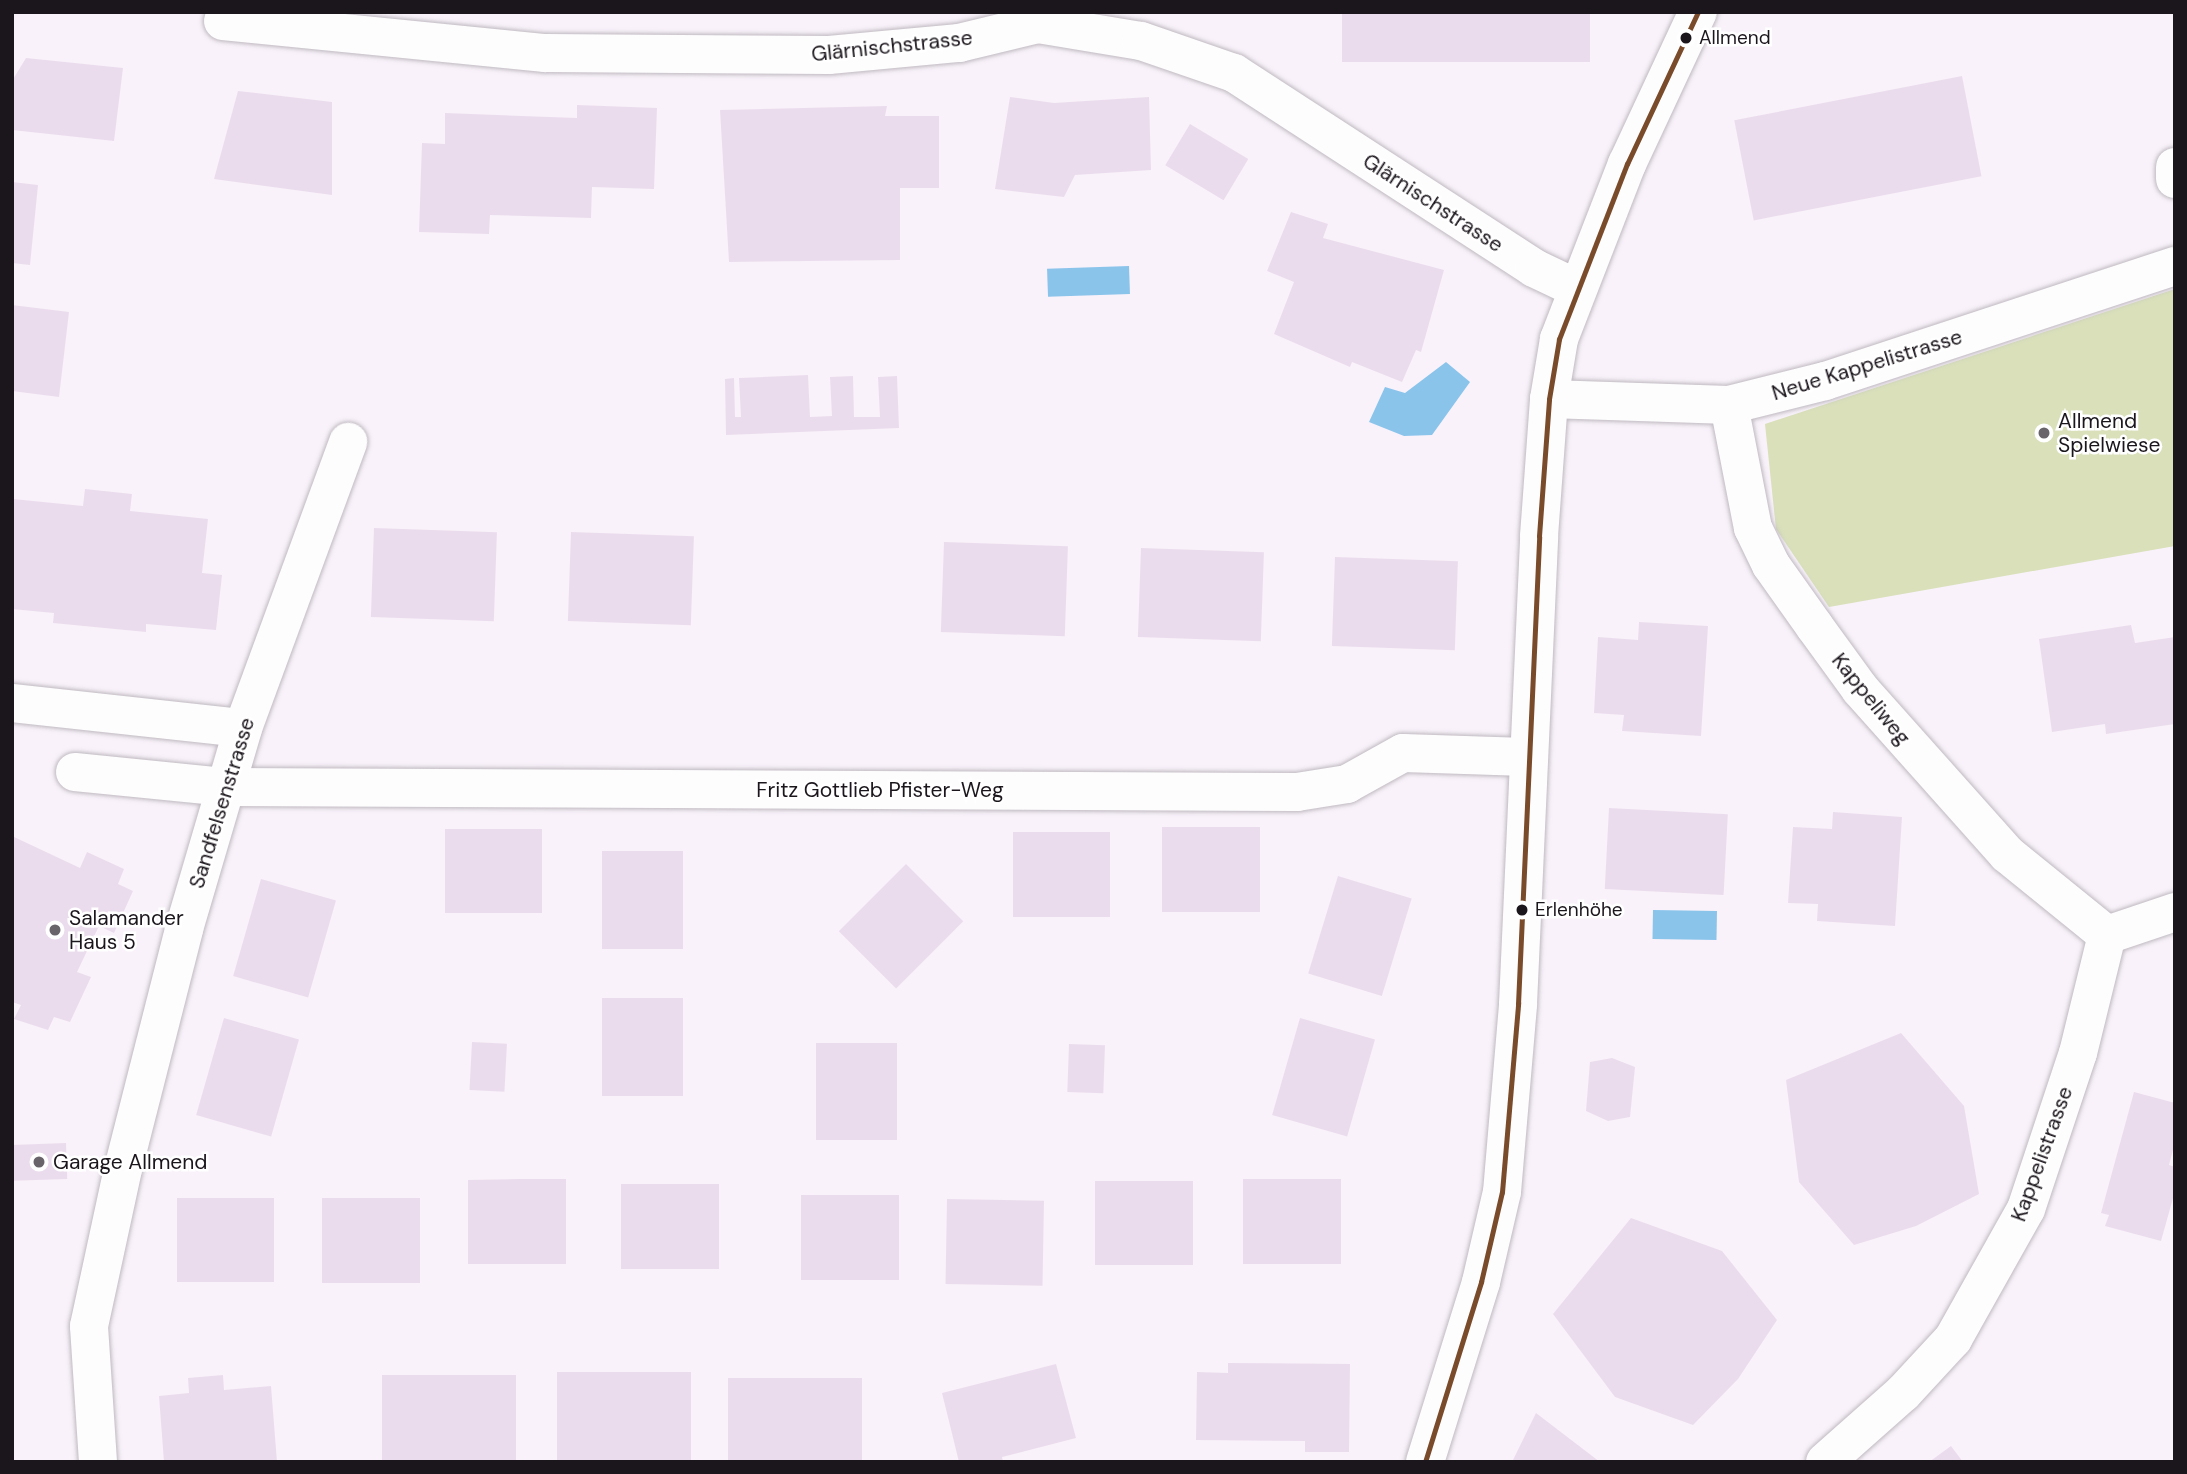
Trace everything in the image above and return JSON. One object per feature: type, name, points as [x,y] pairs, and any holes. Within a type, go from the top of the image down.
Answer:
[{"type":"street","points":[[1425,1462],[1481,1282],[1502,1192],[1518,1004],[1526,757],[1549,399],[1559,339],[1576,288],[1627,164],[1698,12]]},
{"type":"street","name":"Glärnischstrasse","points":[[223,22],[545,53],[815,55],[959,43],[1024,18],[1141,41],[1234,73],[1534,268],[1576,288]]},
{"type":"street","points":[[2175,167],[2175,179]]},
{"type":"street","name":"Neue Kappelistrasse","points":[[1549,399],[1729,405],[1825,381],[2175,266]]},
{"type":"street","name":"Kappeliweg","points":[[1729,405],[1753,527],[1771,565],[1815,627],[1860,689],[2007,854],[2107,935]]},
{"type":"street","name":"Sandfelsenstrasse","points":[[98,1462],[89,1326],[184,929],[243,728],[348,442]]},
{"type":"street","points":[[12,703],[243,728]]},
{"type":"street","name":"Fritz Gottlieb Pfister-Weg","points":[[75,772],[226,786],[1297,792],[1347,784],[1404,753],[1526,757]]},
{"type":"street","points":[[2107,935],[2175,912]]},
{"type":"street","name":"Kappelistrasse","points":[[1825,1462],[1903,1393],[1953,1339],[2026,1209],[2078,1053],[2107,935]]},
{"type":"green space","points":[[2175,289],[2175,546],[1829,607],[1776,529],[1765,424]]},
{"type":"water","points":[[1129,266],[1130,294],[1048,297],[1047,269]]},
{"type":"water","points":[[1446,362],[1470,382],[1432,435],[1404,436],[1369,422],[1385,387],[1405,393]]},
{"type":"water","points":[[1653,910],[1717,911],[1716,940],[1652,939]]},
{"type":"building","points":[[1342,12],[1590,12],[1590,62],[1342,62]]},
{"type":"building","points":[[26,58],[123,68],[114,141],[12,130],[12,81]]},
{"type":"building","points":[[1962,76],[1981,176],[1754,220],[1734,120]]},
{"type":"building","points":[[238,91],[332,102],[332,195],[214,179]]},
{"type":"building","points":[[1010,97],[1054,103],[1149,97],[1151,170],[1075,175],[1064,197],[995,189]]},
{"type":"building","points":[[577,105],[657,108],[654,189],[592,187],[591,218],[490,215],[489,234],[419,232],[422,143],[445,144],[445,113],[577,118]]},
{"type":"building","points":[[887,106],[885,116],[939,116],[939,188],[900,188],[900,260],[729,262],[720,110]]},
{"type":"building","points":[[1190,124],[1248,159],[1224,200],[1165,165]]},
{"type":"building","points":[[12,182],[38,185],[30,265],[12,263]]},
{"type":"building","points":[[1291,212],[1328,224],[1323,238],[1444,270],[1421,352],[1416,350],[1402,382],[1352,362],[1350,367],[1274,334],[1294,282],[1267,271]]},
{"type":"building","points":[[12,305],[69,312],[59,397],[12,391]]},
{"type":"building","points":[[808,375],[810,417],[832,416],[830,377],[853,376],[854,417],[880,417],[878,377],[897,376],[899,428],[726,435],[725,379],[734,378],[735,417],[741,417],[739,378]]},
{"type":"building","points":[[85,489],[132,494],[130,511],[208,519],[202,573],[222,575],[216,630],[146,624],[146,632],[53,623],[54,613],[12,609],[13,499],[83,506]]},
{"type":"building","points":[[374,528],[497,532],[494,621],[371,617]]},
{"type":"building","points":[[571,532],[694,536],[691,625],[568,621]]},
{"type":"building","points":[[944,542],[1068,546],[1065,636],[941,632]]},
{"type":"building","points":[[1141,548],[1264,552],[1261,641],[1138,637]]},
{"type":"building","points":[[1335,557],[1458,561],[1455,650],[1332,646]]},
{"type":"building","points":[[1639,622],[1708,626],[1701,736],[1622,731],[1624,715],[1594,713],[1598,637],[1638,640]]},
{"type":"building","points":[[2131,625],[2135,643],[2175,637],[2175,724],[2106,734],[2105,724],[2052,732],[2039,639]]},
{"type":"building","points":[[1609,808],[1728,814],[1724,895],[1605,889]]},
{"type":"building","points":[[1833,812],[1902,817],[1895,926],[1817,921],[1818,904],[1788,903],[1793,827],[1832,829]]},
{"type":"building","points":[[1162,827],[1260,827],[1260,912],[1162,912]]},
{"type":"building","points":[[445,829],[542,829],[542,913],[445,913]]},
{"type":"building","points":[[1013,832],[1110,832],[1110,917],[1013,917]]},
{"type":"building","name":"Salamander Haus 5","points":[[12,836],[80,868],[87,852],[124,869],[118,884],[133,891],[114,933],[99,926],[77,972],[91,977],[70,1022],[54,1017],[48,1030],[14,1019],[21,1005],[12,1002]]},
{"type":"building","points":[[602,851],[683,851],[683,949],[602,949]]},
{"type":"building","points":[[906,864],[963,921],[896,988],[839,931]]},
{"type":"building","points":[[1338,876],[1412,899],[1382,996],[1308,974]]},
{"type":"building","points":[[261,879],[336,900],[308,998],[233,976]]},
{"type":"building","points":[[602,998],[683,998],[683,1096],[602,1096]]},
{"type":"building","points":[[224,1018],[299,1039],[271,1137],[196,1115]]},
{"type":"building","points":[[1300,1018],[1375,1039],[1347,1137],[1272,1115]]},
{"type":"building","points":[[1901,1033],[1964,1106],[1979,1194],[1916,1226],[1854,1245],[1799,1182],[1786,1080]]},
{"type":"building","points":[[472,1042],[507,1044],[504,1092],[469,1090]]},
{"type":"building","points":[[816,1043],[897,1043],[897,1140],[816,1140]]},
{"type":"building","points":[[1069,1044],[1105,1045],[1103,1093],[1067,1092]]},
{"type":"building","points":[[1612,1058],[1635,1067],[1630,1117],[1608,1121],[1586,1111],[1590,1062]]},
{"type":"building","points":[[2134,1092],[2175,1103],[2175,1142],[2169,1165],[2175,1167],[2175,1191],[2161,1241],[2105,1226],[2109,1215],[2101,1213]]},
{"type":"building","name":"Garage Allmend","points":[[66,1143],[67,1179],[13,1181],[12,1145]]},
{"type":"building","points":[[566,1179],[566,1264],[468,1264],[468,1180]]},
{"type":"building","points":[[1243,1179],[1341,1179],[1341,1264],[1243,1264]]},
{"type":"building","points":[[1095,1181],[1193,1181],[1193,1265],[1095,1265]]},
{"type":"building","points":[[621,1184],[719,1184],[719,1269],[621,1269]]},
{"type":"building","points":[[801,1195],[899,1195],[899,1280],[801,1280]]},
{"type":"building","points":[[177,1198],[274,1198],[274,1282],[177,1282]]},
{"type":"building","points":[[322,1198],[420,1198],[420,1283],[322,1283]]},
{"type":"building","points":[[947,1199],[1044,1201],[1043,1286],[946,1284]]},
{"type":"building","points":[[1631,1218],[1722,1251],[1777,1320],[1738,1379],[1693,1425],[1615,1397],[1553,1314]]},
{"type":"building","points":[[1228,1363],[1350,1364],[1349,1452],[1305,1452],[1305,1441],[1196,1440],[1197,1372],[1228,1373]]},
{"type":"building","points":[[1056,1364],[1076,1438],[1002,1457],[1003,1462],[959,1462],[942,1393]]},
{"type":"building","points":[[557,1372],[691,1372],[691,1462],[557,1462]]},
{"type":"building","points":[[223,1375],[224,1390],[271,1386],[277,1462],[164,1462],[159,1396],[189,1393],[188,1378]]},
{"type":"building","points":[[382,1375],[516,1375],[516,1462],[382,1462]]},
{"type":"building","points":[[728,1378],[862,1378],[862,1462],[728,1462]]},
{"type":"building","points":[[1536,1413],[1600,1462],[1512,1462]]},
{"type":"building","points":[[1951,1446],[1963,1462],[1929,1462]]},
{"type":"transit line","points":[[1425,1462],[1481,1282],[1502,1192],[1518,1004],[1539,536],[1549,399],[1559,339],[1627,164],[1698,12]]},
{"type":"place","name":"Allmend","points":[[1686,38]]},
{"type":"place","name":"Allmend Spielwiese","points":[[2044,433]]},
{"type":"place","name":"Erlenhöhe","points":[[1522,910]]},
{"type":"place","name":"Salamander Haus 5","points":[[55,930]]},
{"type":"place","name":"Garage Allmend","points":[[39,1162]]}]
